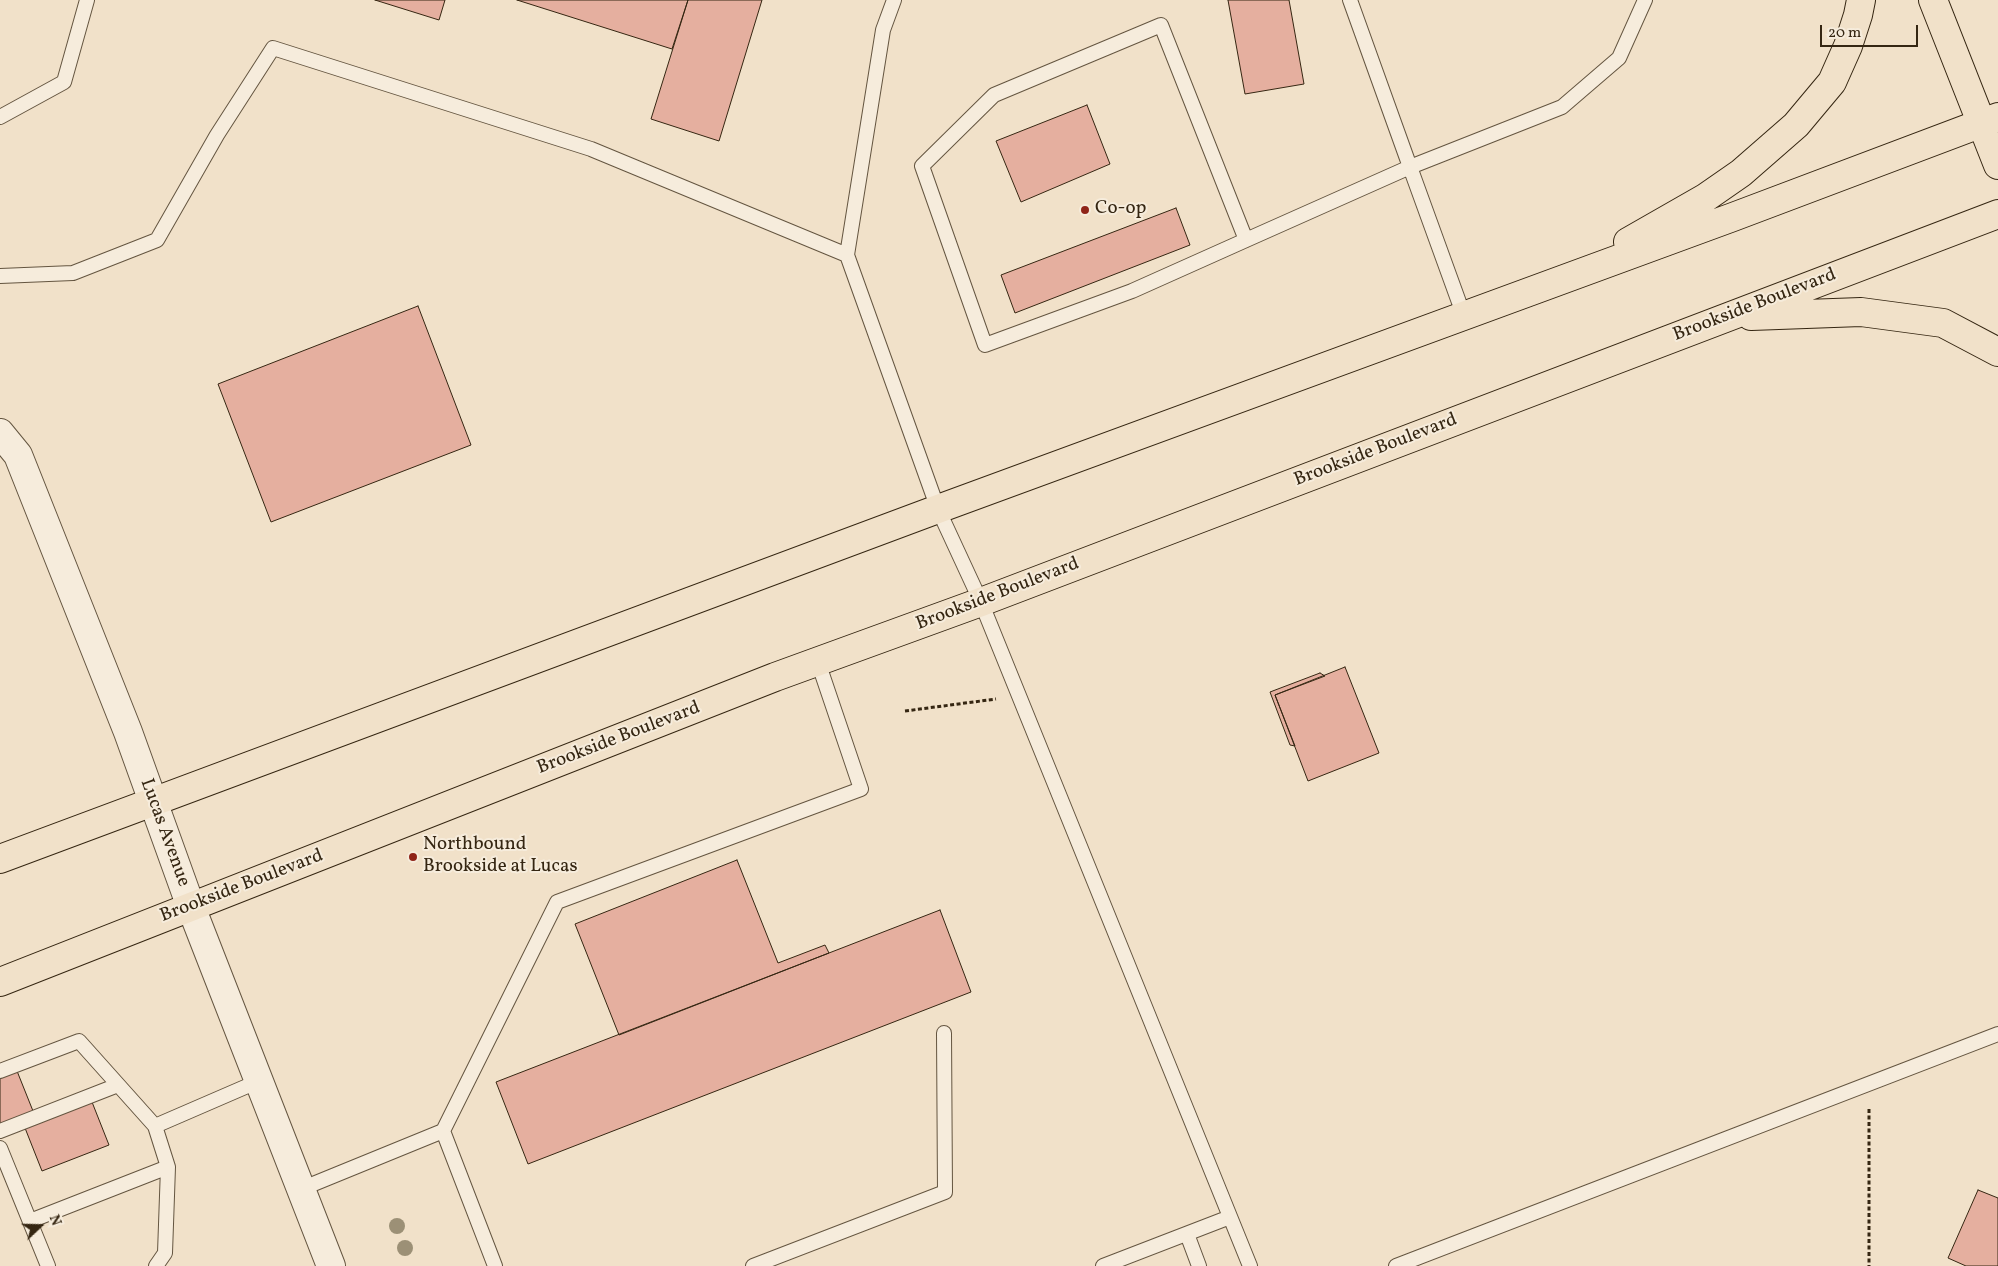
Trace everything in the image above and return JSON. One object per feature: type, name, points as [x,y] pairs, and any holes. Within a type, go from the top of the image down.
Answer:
[{"type":"main road","points":[[1563,280],[1705,198],[1741,173],[1796,125],[1832,82],[1848,46],[1861,0]]},
{"type":"main road","points":[[1933,0],[1990,120],[1998,165]]},
{"type":"main road","points":[[0,859],[938,509],[1563,280],[1990,120]]},
{"type":"main road","name":"Brookside Boulevard","points":[[0,982],[818,662],[981,602],[1998,214]]},
{"type":"main road","points":[[1727,317],[1861,312],[1903,317],[1942,323],[1998,352]]},
{"type":"street","name":"Lucas Avenue","points":[[0,433],[18,455],[128,732],[191,907],[331,1266]]},
{"type":"lane","points":[[0,117],[64,82],[87,0]]},
{"type":"lane","points":[[894,0],[883,30],[847,255],[938,509],[981,602],[1250,1266]]},
{"type":"lane","points":[[1350,0],[1464,316]]},
{"type":"lane","points":[[1246,240],[1161,25],[994,95],[922,166],[985,345],[1132,291],[1410,167],[1562,107],[1619,58],[1645,0]]},
{"type":"lane","points":[[0,276],[73,272],[157,240],[217,135],[273,48],[591,149],[847,255]]},
{"type":"lane","points":[[301,1189],[443,1131],[557,902],[861,789],[818,662]]},
{"type":"lane","points":[[753,1266],[945,1192],[944,1032]]},
{"type":"lane","points":[[1396,1266],[1998,1034]]},
{"type":"lane","points":[[0,1071],[79,1041],[155,1126],[168,1167],[166,1253],[156,1266]]},
{"type":"lane","points":[[155,1126],[259,1082]]},
{"type":"lane","points":[[0,1131],[118,1085]]},
{"type":"lane","points":[[443,1131],[495,1266]]},
{"type":"lane","points":[[0,1148],[48,1266]]},
{"type":"lane","points":[[30,1221],[168,1167]]},
{"type":"lane","points":[[1103,1266],[1230,1217]]},
{"type":"lane","points":[[1187,1234],[1198,1266]]},
{"type":"path","points":[[905,711],[1019,696]]},
{"type":"path","points":[[1869,1108],[1869,1266]]},
{"type":"building","points":[[375,0],[445,0],[439,20]]},
{"type":"building","points":[[517,0],[688,0],[672,49]]},
{"type":"building","points":[[688,0],[762,0],[719,141],[651,119]]},
{"type":"building","points":[[1228,0],[1289,0],[1304,84],[1245,94]]},
{"type":"building","points":[[1087,105],[1110,164],[1021,202],[996,141]]},
{"type":"building","points":[[1176,208],[1190,245],[1015,313],[1001,275]]},
{"type":"building","points":[[418,306],[471,445],[271,522],[218,384]]},
{"type":"building","points":[[1345,667],[1379,753],[1308,781],[1275,695]]},
{"type":"building","points":[[1320,673],[1325,676],[1275,695],[1295,746],[1290,745],[1270,692]]},
{"type":"building","points":[[737,860],[778,963],[825,945],[829,953],[619,1035],[575,924]]},
{"type":"building","points":[[940,910],[971,992],[528,1164],[496,1082]]},
{"type":"building","points":[[17,1071],[33,1111],[0,1124],[0,1077]]},
{"type":"building","points":[[92,1102],[109,1145],[42,1171],[25,1128]]},
{"type":"building","points":[[1978,1190],[1998,1198],[1998,1266],[1966,1266],[1948,1258]]},
{"type":"place","name":"Co-op","points":[[1085,210]]},
{"type":"place","name":"Northbound Brookside at Lucas","points":[[413,857]]}]
